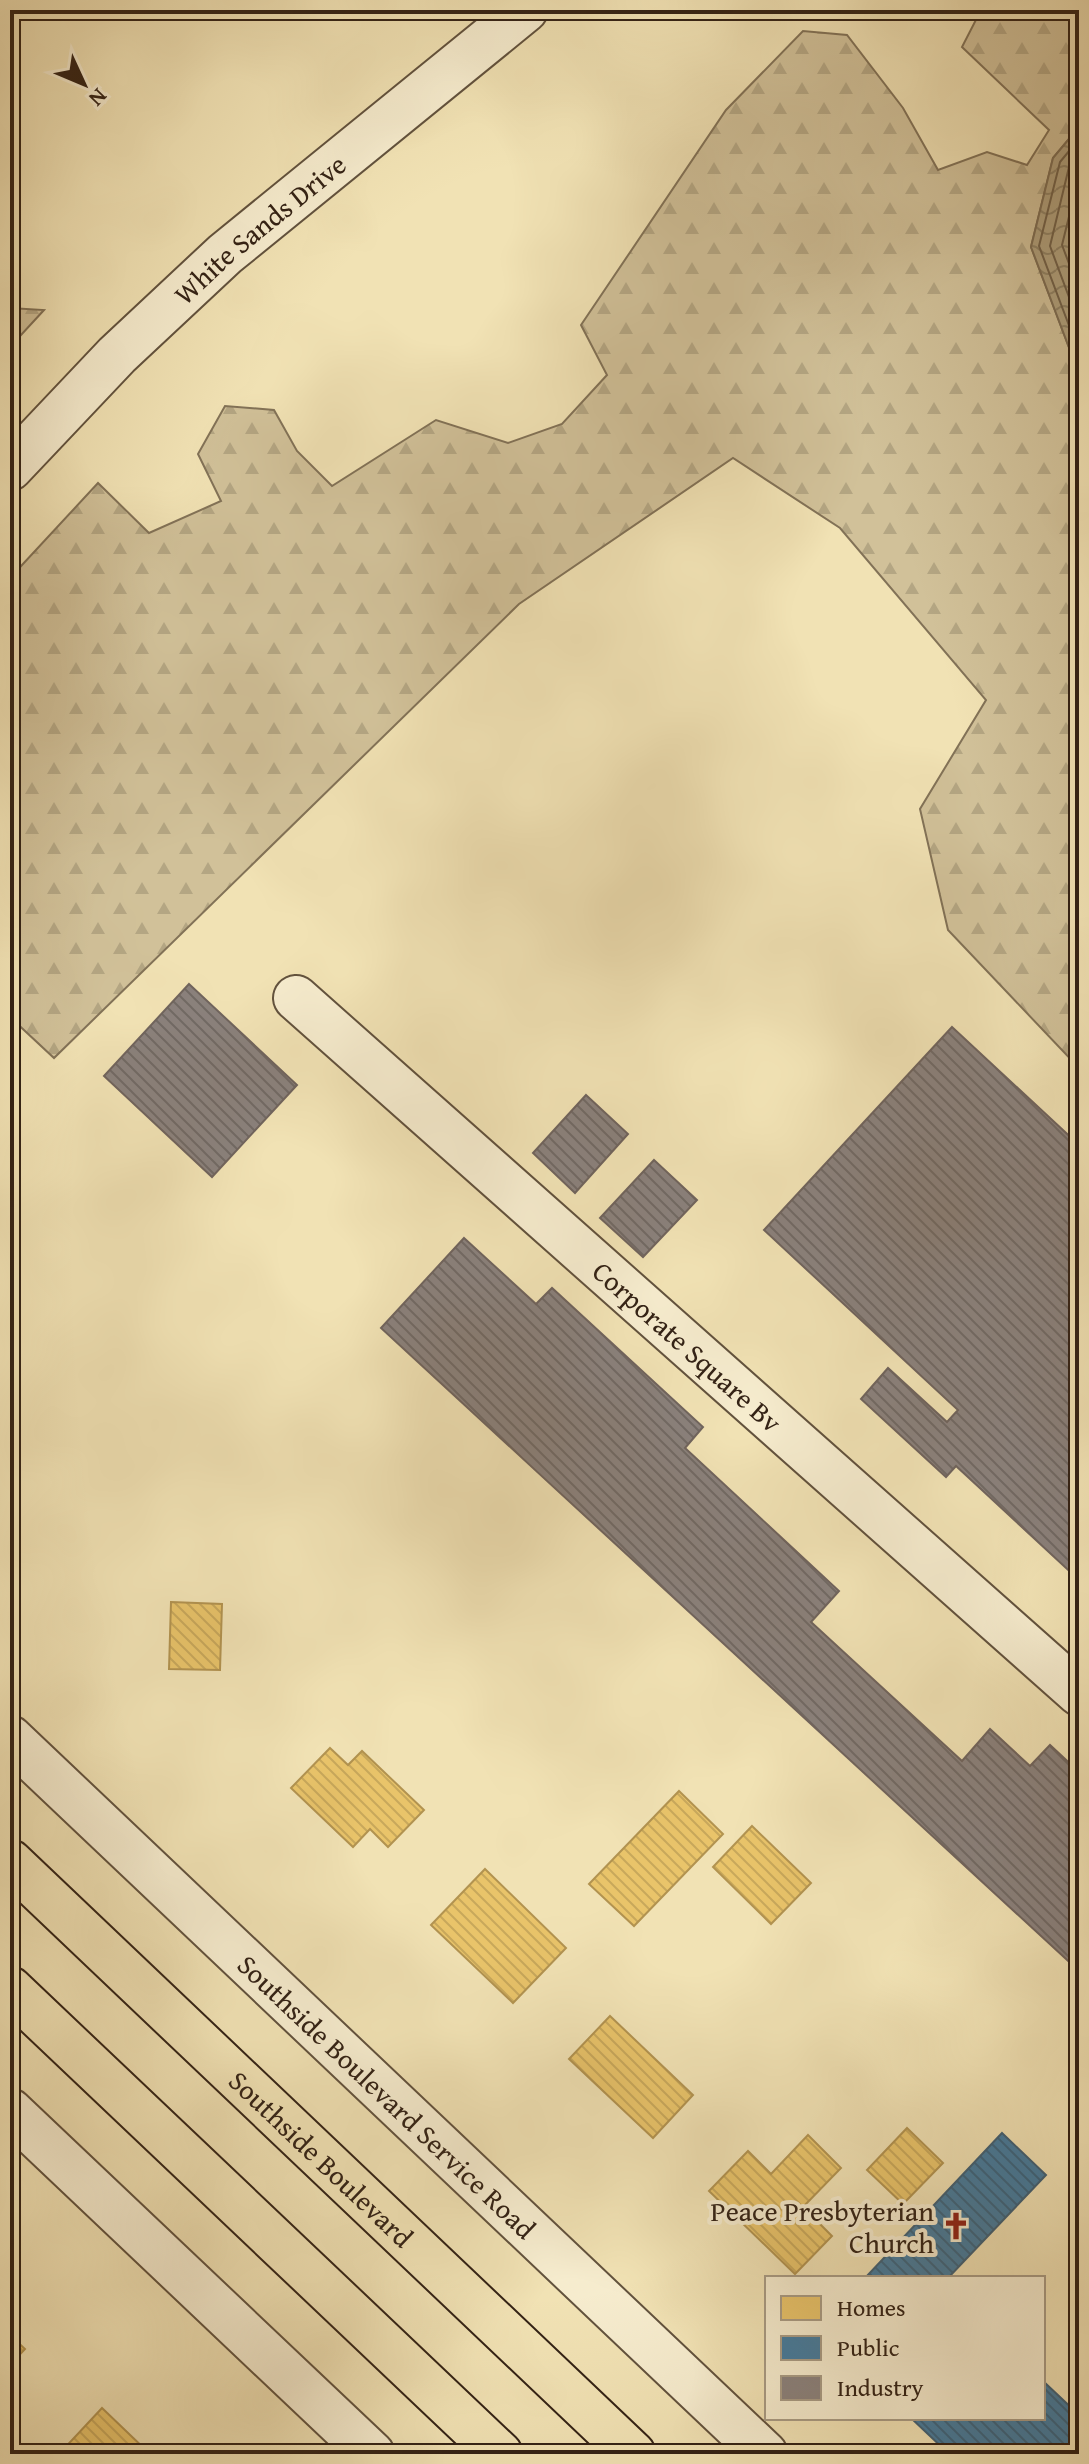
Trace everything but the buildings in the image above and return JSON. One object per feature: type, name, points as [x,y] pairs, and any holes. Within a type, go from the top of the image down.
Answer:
[{"type":"highway","name":"Southside Boulevard","points":[[10,1862],[633,2454]]},
{"type":"highway","points":[[10,1989],[500,2454]]},
{"type":"street","name":"White Sands Drive","points":[[10,468],[117,355],[225,254],[525,10]]},
{"type":"street","name":"Corporate Square Bv","points":[[296,998],[1079,1693]]},
{"type":"street","name":"Southside Boulevard Service Road","points":[[10,1738],[765,2454]]},
{"type":"street","points":[[10,2111],[372,2454]]},
{"type":"green space","points":[[981,10],[1079,10],[1079,127],[1053,158],[1031,247],[1079,374],[1079,1068],[948,930],[920,809],[986,700],[840,528],[733,458],[519,604],[54,1058],[10,1017],[10,578],[98,483],[149,533],[221,501],[198,454],[225,406],[274,410],[297,451],[332,486],[436,420],[508,443],[562,424],[607,375],[581,325],[726,110],[803,31],[847,35],[903,108],[938,170],[987,152],[1027,165],[1049,130],[962,47]]},
{"type":"green space","points":[[10,308],[44,310],[10,347]]},
{"type":"water","points":[[1079,127],[1079,374],[1031,247],[1053,158]]},
{"type":"place","name":"Peace Presbyterian Church","points":[[956,2226]]}]
